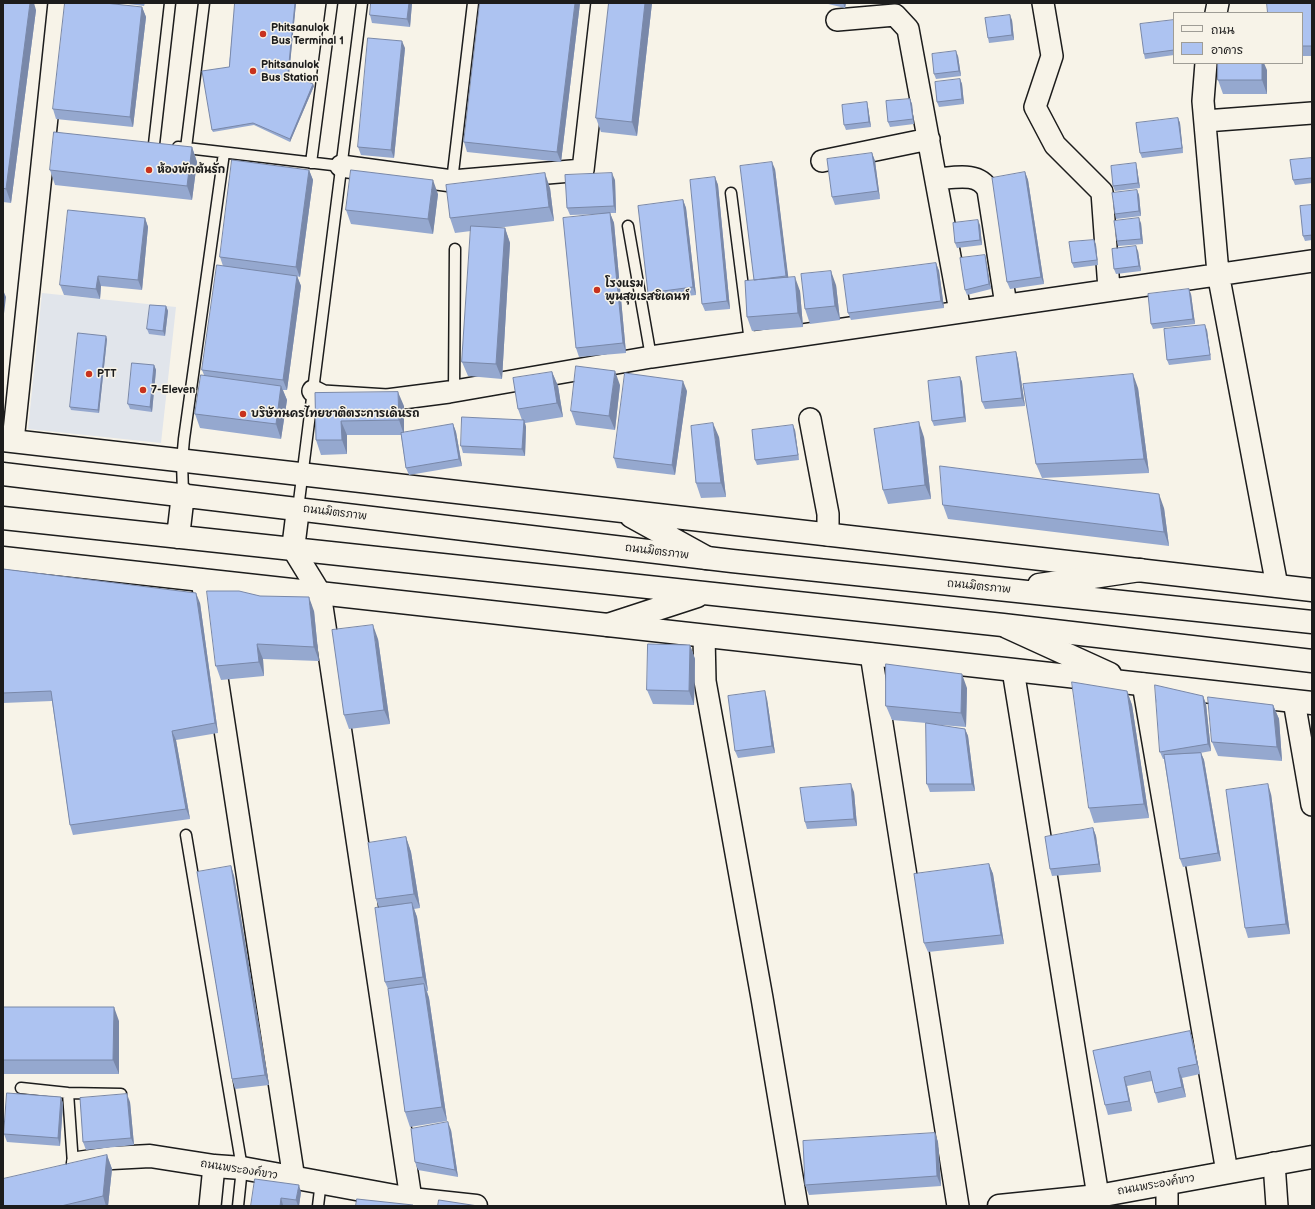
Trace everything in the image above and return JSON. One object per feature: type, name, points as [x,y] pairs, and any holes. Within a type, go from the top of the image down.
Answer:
[{"type":"main road","points":[[8,441],[1312,590]]},
{"type":"main road","name":"ถนนมิตรภาพ","points":[[3,474],[183,494],[732,561],[1312,622]]},
{"type":"main road","points":[[178,537],[183,494]]},
{"type":"main road","points":[[293,549],[298,509]]},
{"type":"main road","points":[[623,511],[707,558]]},
{"type":"main road","points":[[8,521],[293,549],[1003,625],[1312,661]]},
{"type":"main road","points":[[3,558],[1303,702]]},
{"type":"main road","points":[[728,596],[732,561]]},
{"type":"main road","points":[[1008,590],[1140,570]]},
{"type":"main road","points":[[608,625],[704,593]]},
{"type":"main road","points":[[1003,625],[1135,683]]},
{"type":"main road","name":"ถนนพระองค์ขาว","points":[[63,1167],[112,1158],[150,1156],[214,1166],[242,1168],[294,1178],[321,1181],[424,1202],[476,1206]]},
{"type":"main road","name":"ถนนพระองค์ขาว","points":[[998,1206],[1098,1196],[1312,1157]]},
{"type":"street","points":[[8,441],[49,132],[59,3]]},
{"type":"street","points":[[341,166],[452,181],[583,170],[602,3]]},
{"type":"street","points":[[1043,3],[1052,56],[1036,108],[1055,145],[1102,192],[1109,289]]},
{"type":"street","points":[[837,20],[895,15],[908,28],[960,311]]},
{"type":"street","points":[[1206,64],[1203,101],[1218,274],[1277,586]]},
{"type":"street","points":[[1205,121],[1312,114]]},
{"type":"street","points":[[822,161],[929,139]]},
{"type":"street","points":[[936,179],[964,177],[977,178],[985,182],[988,190],[1006,305]]},
{"type":"street","points":[[313,391],[323,396],[387,400],[454,391],[651,357],[750,342],[1109,289],[1312,261]]},
{"type":"street","points":[[810,419],[828,514],[828,535]]},
{"type":"street","points":[[293,549],[320,593],[424,1202]]},
{"type":"street","points":[[202,580],[294,1178]]},
{"type":"street","points":[[704,636],[705,681],[762,998],[797,1206]]},
{"type":"street","points":[[871,654],[958,1206]]},
{"type":"street","points":[[1013,670],[1098,1196]]},
{"type":"street","points":[[1135,683],[1228,1172]]},
{"type":"street","points":[[1303,702],[1312,805]]},
{"type":"street","points":[[1274,1163],[1277,1206]]},
{"type":"street","points":[[210,1206],[214,1166]]},
{"type":"street","points":[[1167,1183],[1167,1206]]},
{"type":"lane","points":[[170,3],[150,144],[341,166]]},
{"type":"lane","points":[[186,148],[204,3]]},
{"type":"lane","points":[[311,162],[332,3]]},
{"type":"lane","points":[[298,509],[362,3]]},
{"type":"lane","points":[[452,181],[473,3]]},
{"type":"lane","points":[[183,494],[182,461],[224,152]]},
{"type":"lane","points":[[731,193],[750,342]]},
{"type":"lane","points":[[628,226],[651,357]]},
{"type":"lane","points":[[454,391],[455,249]]},
{"type":"lane","points":[[186,835],[242,1168],[238,1206]]},
{"type":"lane","points":[[21,1088],[68,1093],[121,1094]]},
{"type":"lane","points":[[63,1167],[68,1093]]},
{"type":"lane","points":[[318,1206],[321,1181]]},
{"type":"shaded area","points":[[42,293],[176,307],[161,443],[28,429]]},
{"type":"building","points":[[3,3],[30,3],[6,189],[3,188]]},
{"type":"building","points":[[65,3],[105,3],[142,7],[130,117],[53,109]]},
{"type":"building","name":"Phitsanulok Bus Station","points":[[235,3],[295,3],[288,73],[313,84],[290,139],[253,123],[212,130],[202,71],[229,67]]},
{"type":"building","points":[[371,3],[409,3],[407,19],[370,15]]},
{"type":"building","points":[[480,3],[575,3],[557,152],[464,142]]},
{"type":"building","points":[[609,3],[645,3],[632,122],[596,118]]},
{"type":"building","points":[[1267,3],[1312,3],[1312,46],[1303,46],[1303,12],[1268,12]]},
{"type":"building","points":[[1010,15],[1012,35],[988,38],[985,18]]},
{"type":"building","points":[[1173,20],[1173,50],[1144,54],[1140,24]]},
{"type":"building","points":[[368,38],[402,41],[391,150],[358,147]]},
{"type":"building","points":[[956,51],[959,71],[934,74],[932,54]]},
{"type":"building","points":[[1218,64],[1262,64],[1262,80],[1218,80]]},
{"type":"building","points":[[960,79],[962,99],[937,102],[935,82]]},
{"type":"building","points":[[910,99],[913,119],[888,122],[886,101]]},
{"type":"building","points":[[867,102],[869,122],[844,125],[842,105]]},
{"type":"building","points":[[1178,118],[1182,148],[1140,153],[1136,123]]},
{"type":"building","points":[[54,132],[192,147],[187,186],[50,170]]},
{"type":"building","points":[[872,153],[878,191],[832,197],[827,159]]},
{"type":"building","points":[[1312,158],[1312,178],[1293,180],[1290,160]]},
{"type":"building","points":[[232,160],[309,170],[296,267],[220,257]]},
{"type":"building","points":[[772,162],[786,276],[754,280],[740,166]]},
{"type":"building","points":[[1136,163],[1138,183],[1113,186],[1111,166]]},
{"type":"building","points":[[351,170],[433,180],[428,219],[346,210]]},
{"type":"building","points":[[1025,172],[1041,277],[1007,282],[992,178]]},
{"type":"building","points":[[545,173],[549,207],[450,218],[446,185]]},
{"type":"building","points":[[612,173],[614,206],[567,208],[565,175]]},
{"type":"building","points":[[715,177],[727,301],[702,304],[690,180]]},
{"type":"building","points":[[1137,190],[1139,211],[1115,214],[1112,193]]},
{"type":"building","points":[[683,200],[693,287],[648,293],[638,206]]},
{"type":"building","points":[[1312,205],[1312,235],[1303,236],[1300,206]]},
{"type":"building","points":[[68,210],[145,218],[138,280],[98,276],[96,289],[60,285]]},
{"type":"building","name":"โรงแรม พูนสุขเรสซิเดนท์","points":[[610,213],[623,343],[576,348],[563,218]]},
{"type":"building","points":[[1139,218],[1141,239],[1117,241],[1114,221]]},
{"type":"building","points":[[978,220],[980,240],[955,243],[953,223]]},
{"type":"building","points":[[471,226],[505,228],[496,364],[462,362]]},
{"type":"building","points":[[1094,240],[1097,260],[1072,263],[1069,242]]},
{"type":"building","points":[[1136,246],[1139,266],[1114,269],[1112,249]]},
{"type":"building","points":[[985,255],[989,284],[965,290],[960,258]]},
{"type":"building","points":[[936,263],[941,301],[848,313],[843,275]]},
{"type":"building","points":[[217,265],[297,276],[283,380],[202,370]]},
{"type":"building","points":[[831,271],[835,306],[805,309],[801,274]]},
{"type":"building","points":[[795,277],[798,313],[747,317],[745,281]]},
{"type":"building","points":[[1189,289],[1193,319],[1151,324],[1148,294]]},
{"type":"building","points":[[150,305],[166,306],[163,331],[147,329]]},
{"type":"building","points":[[1205,325],[1210,355],[1167,360],[1164,329]]},
{"type":"building","name":"PTT","points":[[78,333],[106,336],[98,410],[70,407]]},
{"type":"building","points":[[1016,352],[1022,398],[982,402],[976,357]]},
{"type":"building","name":"7-Eleven","points":[[132,363],[154,365],[150,407],[128,404]]},
{"type":"building","points":[[576,366],[615,371],[609,416],[571,411]]},
{"type":"building","points":[[552,372],[557,403],[518,409],[513,378]]},
{"type":"building","points":[[625,373],[683,381],[672,465],[614,458]]},
{"type":"building","points":[[1133,374],[1144,459],[1036,464],[1023,384]]},
{"type":"building","points":[[201,375],[281,386],[276,424],[195,414]]},
{"type":"building","points":[[960,377],[964,417],[932,421],[928,381]]},
{"type":"building","points":[[398,392],[399,420],[341,421],[342,440],[316,440],[315,393]]},
{"type":"building","points":[[462,417],[524,420],[522,449],[461,446]]},
{"type":"building","points":[[919,422],[925,485],[883,490],[874,429]]},
{"type":"building","points":[[713,423],[721,483],[696,483],[691,426]]},
{"type":"building","points":[[453,424],[459,459],[406,468],[401,433]]},
{"type":"building","points":[[793,425],[798,455],[755,460],[752,430]]},
{"type":"building","points":[[940,466],[1159,494],[1164,532],[943,505]]},
{"type":"building","points":[[3,569],[196,593],[215,723],[172,731],[186,809],[70,825],[51,691],[3,693]]},
{"type":"building","points":[[207,591],[239,591],[260,596],[309,597],[314,647],[257,644],[259,662],[216,666]]},
{"type":"building","points":[[373,625],[384,710],[344,715],[332,630]]},
{"type":"building","points":[[648,644],[690,645],[689,691],[647,690]]},
{"type":"building","points":[[886,664],[962,674],[961,713],[886,706]]},
{"type":"building","points":[[1072,682],[1127,691],[1144,804],[1089,808]]},
{"type":"building","points":[[1155,685],[1203,696],[1208,744],[1160,752]]},
{"type":"building","points":[[765,691],[772,746],[735,751],[728,696]]},
{"type":"building","points":[[1208,697],[1273,705],[1277,747],[1212,742]]},
{"type":"building","points":[[926,723],[965,729],[972,784],[927,784]]},
{"type":"building","points":[[1201,753],[1218,853],[1180,859],[1164,755]]},
{"type":"building","points":[[851,784],[854,819],[805,822],[800,788]]},
{"type":"building","points":[[1268,784],[1286,924],[1245,928],[1226,790]]},
{"type":"building","points":[[1093,828],[1099,864],[1050,869],[1045,837]]},
{"type":"building","points":[[406,837],[414,894],[376,899],[368,843]]},
{"type":"building","points":[[989,864],[1001,935],[924,943],[914,874]]},
{"type":"building","points":[[231,866],[265,1075],[232,1079],[197,872]]},
{"type":"building","points":[[412,903],[423,977],[385,982],[375,908]]},
{"type":"building","points":[[424,984],[442,1107],[405,1112],[388,989]]},
{"type":"building","points":[[3,1007],[114,1007],[113,1060],[3,1060]]},
{"type":"building","points":[[1190,1031],[1197,1064],[1178,1068],[1182,1087],[1155,1093],[1150,1071],[1124,1077],[1129,1101],[1105,1105],[1093,1051]]},
{"type":"building","points":[[7,1093],[61,1097],[58,1138],[4,1134]]},
{"type":"building","points":[[127,1094],[131,1138],[83,1142],[80,1098]]},
{"type":"building","points":[[448,1122],[455,1170],[415,1162],[411,1129]]},
{"type":"building","points":[[935,1133],[937,1176],[805,1185],[803,1141]]},
{"type":"building","points":[[107,1155],[103,1196],[61,1206],[3,1206],[3,1179]]},
{"type":"building","points":[[255,1179],[299,1185],[296,1200],[281,1198],[280,1206],[251,1206]]},
{"type":"building","points":[[357,1199],[413,1205],[413,1206],[356,1206]]},
{"type":"building","points":[[439,1200],[478,1206],[438,1206]]},
{"type":"place","name":"Phitsanulok Bus Terminal 1","points":[[263,34]]},
{"type":"place","name":"Phitsanulok Bus Station","points":[[253,71]]},
{"type":"place","name":"ห้องพักต้นรัก","points":[[149,170]]},
{"type":"place","name":"โรงแรม พูนสุขเรสซิเดนท์","points":[[597,290]]},
{"type":"place","name":"PTT","points":[[89,374]]},
{"type":"place","name":"7-Eleven","points":[[143,390]]},
{"type":"place","name":"บริษัทนครไทยชาติตระการเดินรถ","points":[[243,414]]}]
